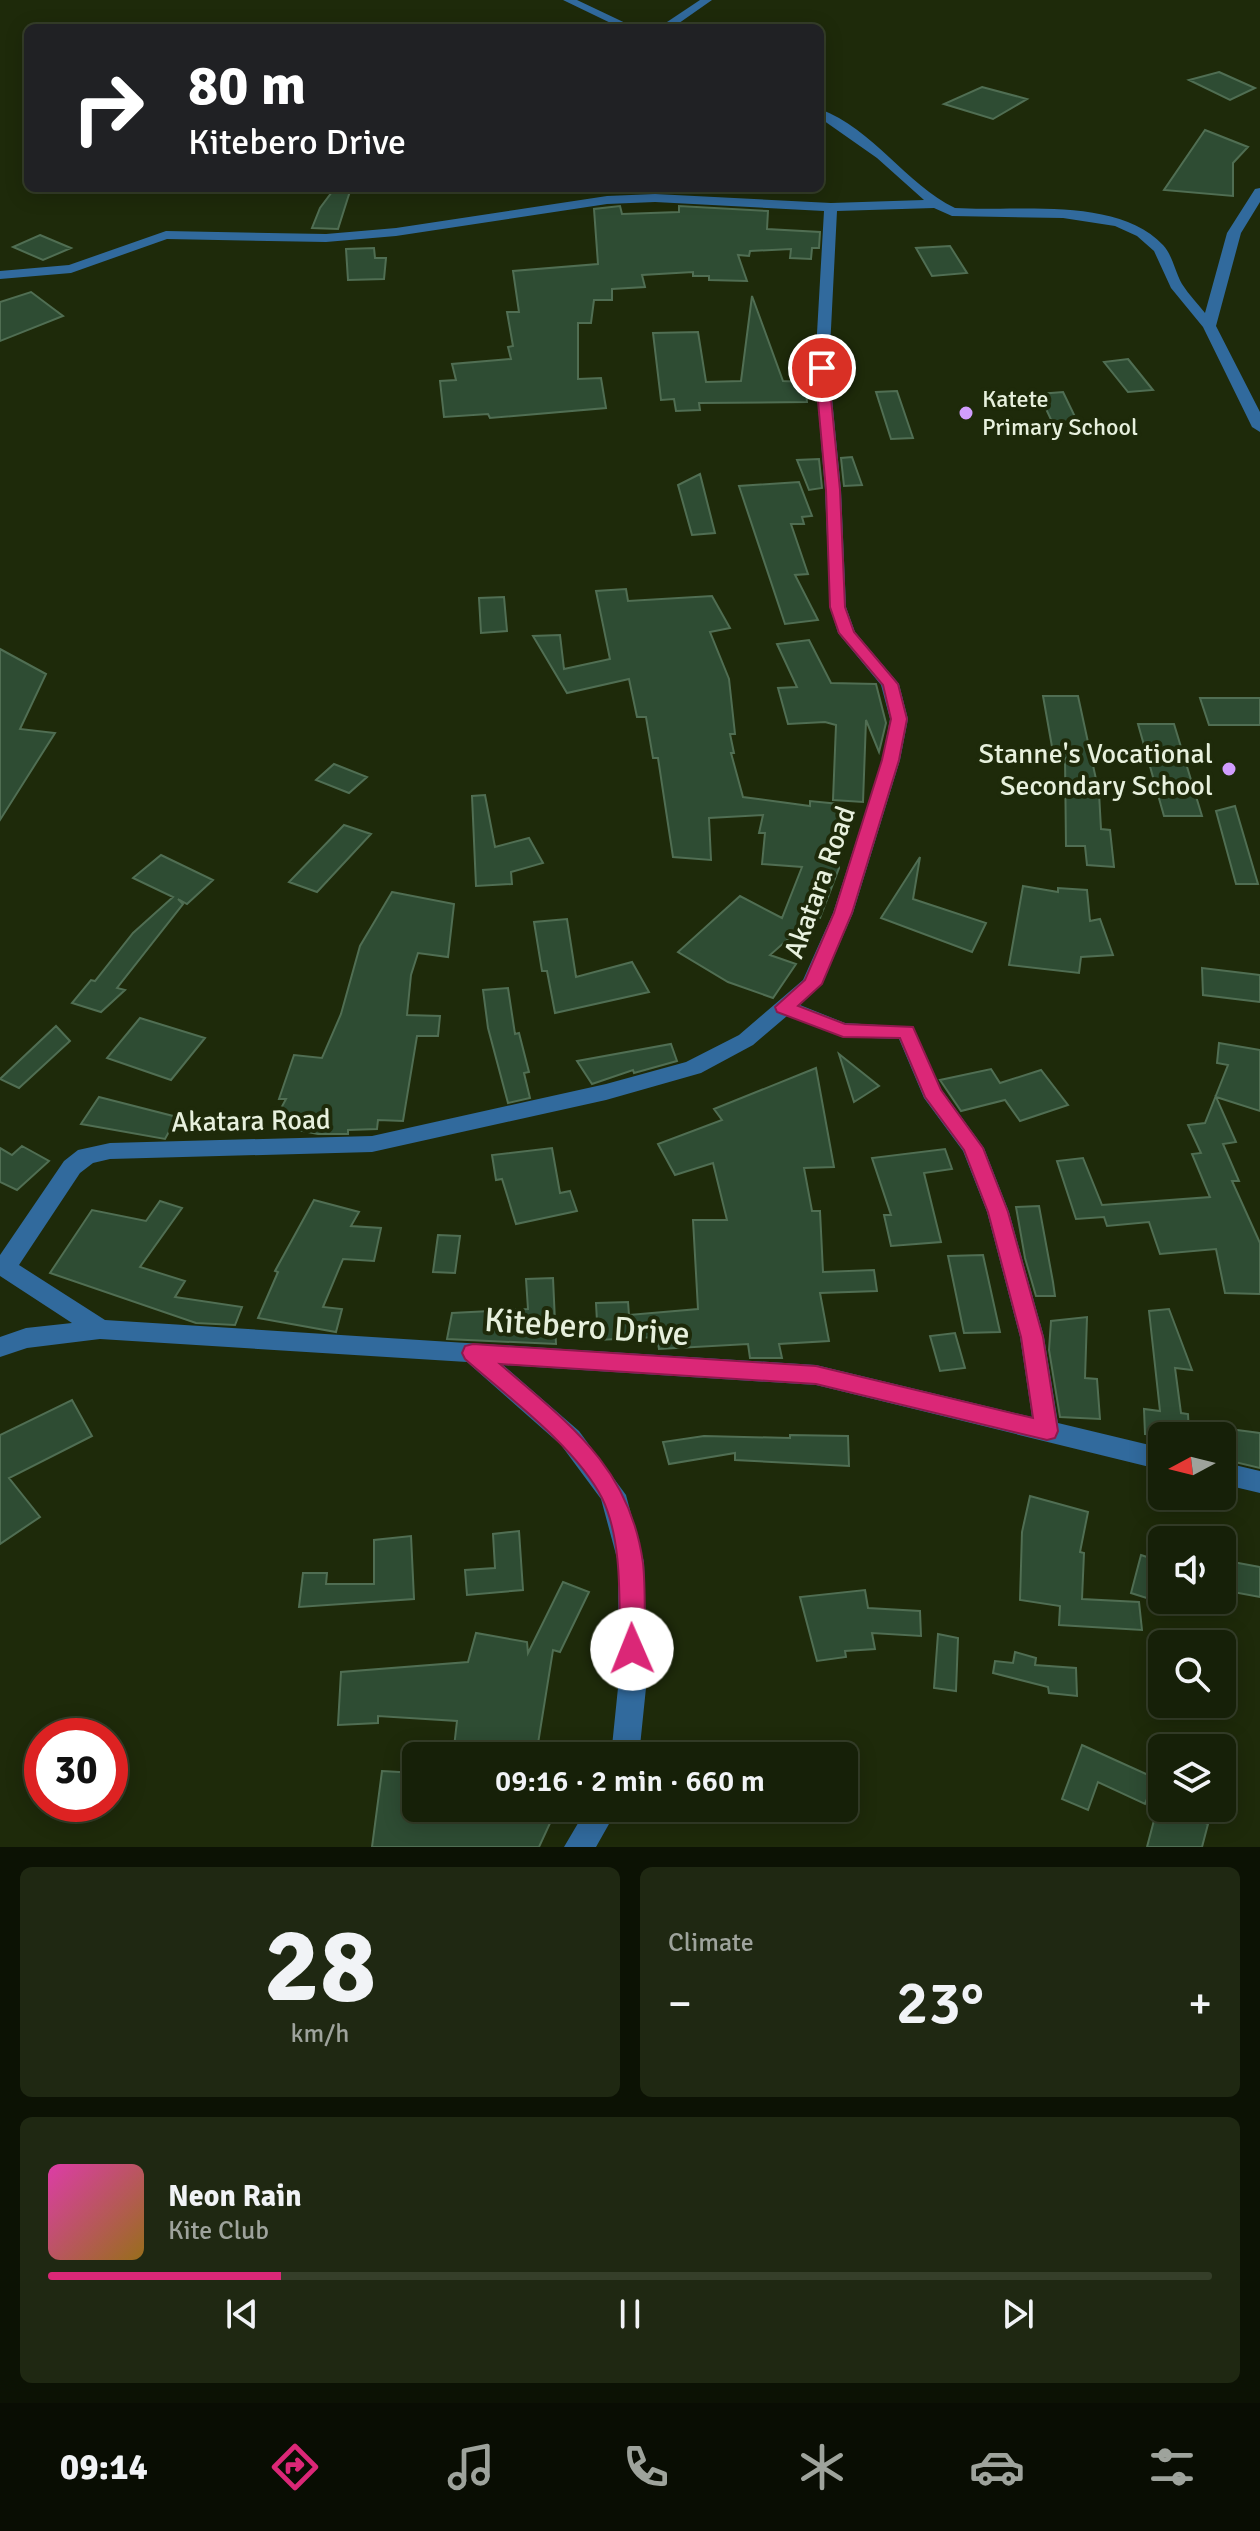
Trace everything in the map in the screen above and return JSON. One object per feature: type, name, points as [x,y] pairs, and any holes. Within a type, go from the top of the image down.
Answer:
[{"type":"street","points":[[568,0],[621,24]]},
{"type":"street","points":[[670,24],[707,0]]},
{"type":"street","points":[[824,116],[881,155],[936,204]]},
{"type":"street","points":[[1209,326],[1234,233],[1260,192]]},
{"type":"street","points":[[3,272],[39,275],[71,269],[166,235],[326,238],[396,232],[607,200],[655,198],[831,207],[936,204],[967,214],[1079,217],[1119,223],[1143,233],[1159,249],[1177,287],[1209,326],[1260,427]]},
{"type":"street","name":"Akatara Road","points":[[3,1266],[72,1167],[86,1156],[110,1151],[372,1144],[606,1092],[693,1068],[746,1040],[812,984],[843,913],[891,760],[899,719],[890,684],[847,633],[838,607],[833,490],[822,368],[831,207]]},
{"type":"street","points":[[784,1007],[843,1030],[906,1032],[932,1092],[973,1148],[998,1212],[1032,1337],[1047,1431]]},
{"type":"street","points":[[3,1266],[100,1329]]},
{"type":"street","name":"Kitebero Drive","points":[[0,1347],[26,1338],[100,1329],[816,1375],[1148,1456]]},
{"type":"street","points":[[473,1353],[570,1438],[613,1495],[631,1562],[633,1678],[626,1742]]},
{"type":"street","points":[[1236,1476],[1260,1482]]},
{"type":"street","points":[[579,1847],[595,1822]]},
{"type":"building","points":[[1219,72],[1255,88],[1230,100],[1189,80]]},
{"type":"building","points":[[982,87],[1027,99],[993,119],[944,104]]},
{"type":"building","points":[[1205,130],[1248,147],[1233,163],[1233,196],[1164,190]]},
{"type":"building","points":[[332,192],[350,192],[338,229],[312,228],[320,208]]},
{"type":"building","points":[[620,206],[622,214],[679,212],[679,206],[768,211],[767,229],[820,232],[819,248],[812,248],[811,259],[790,258],[791,249],[750,251],[749,256],[738,255],[747,281],[709,280],[709,276],[693,276],[693,272],[642,275],[645,287],[612,289],[612,300],[594,300],[591,323],[578,323],[578,379],[601,378],[606,408],[490,418],[488,414],[444,417],[440,381],[456,380],[452,364],[511,359],[508,347],[513,346],[507,312],[519,312],[513,271],[598,264],[594,209]]},
{"type":"building","points":[[40,235],[71,248],[43,260],[13,247]]},
{"type":"building","points":[[950,246],[967,273],[932,276],[916,248]]},
{"type":"building","points":[[374,248],[375,258],[386,258],[384,279],[348,280],[346,249]]},
{"type":"building","points":[[31,292],[63,316],[0,341],[0,302]]},
{"type":"building","points":[[752,296],[783,381],[805,382],[807,402],[699,403],[700,410],[676,411],[674,399],[661,400],[653,333],[698,332],[706,382],[741,381]]},
{"type":"building","points":[[1128,359],[1153,390],[1128,392],[1104,362]]},
{"type":"building","points":[[897,391],[913,438],[891,439],[876,392]]},
{"type":"building","points":[[1063,392],[1079,425],[1054,426],[1039,394]]},
{"type":"building","points":[[852,457],[862,485],[844,486],[841,458]]},
{"type":"building","points":[[819,459],[822,488],[809,490],[797,460]]},
{"type":"building","points":[[700,474],[715,533],[692,535],[678,485]]},
{"type":"building","points":[[799,482],[812,516],[802,517],[804,524],[791,524],[808,574],[795,575],[818,620],[785,624],[739,486]]},
{"type":"building","points":[[626,589],[628,601],[712,596],[730,628],[710,632],[729,679],[735,734],[730,734],[734,753],[731,753],[743,797],[810,806],[810,801],[839,804],[836,827],[839,868],[820,918],[813,917],[770,955],[796,964],[773,998],[728,982],[678,952],[740,896],[782,918],[802,867],[762,864],[765,833],[759,833],[763,815],[709,818],[711,860],[673,857],[658,758],[653,758],[646,717],[637,717],[629,679],[567,693],[533,636],[560,635],[564,669],[610,659],[596,591]]},
{"type":"building","points":[[504,597],[507,631],[481,633],[479,598]]},
{"type":"building","points":[[809,640],[831,683],[876,684],[886,723],[879,752],[866,720],[863,802],[833,800],[836,725],[825,722],[788,724],[778,688],[797,687],[777,644]]},
{"type":"building","points":[[0,649],[46,674],[20,729],[55,733],[0,820]]},
{"type":"building","points":[[1043,696],[1078,696],[1099,793],[1101,829],[1110,830],[1114,867],[1087,865],[1085,846],[1066,846],[1065,758],[1054,758]]},
{"type":"building","points":[[1200,698],[1260,698],[1260,725],[1209,725]]},
{"type":"building","points":[[1138,724],[1174,724],[1202,816],[1164,816]]},
{"type":"building","points":[[334,764],[367,777],[349,793],[316,780]]},
{"type":"building","points":[[485,795],[495,847],[529,838],[543,863],[511,872],[512,884],[476,886],[472,796]]},
{"type":"building","points":[[1235,806],[1258,884],[1236,884],[1216,811]]},
{"type":"building","points":[[344,825],[371,834],[317,892],[289,882]]},
{"type":"building","points":[[161,855],[213,880],[187,904],[178,899],[183,904],[117,988],[125,990],[101,1012],[72,1003],[91,980],[95,981],[133,933],[173,897],[133,878]]},
{"type":"building","points":[[920,857],[913,899],[986,923],[972,952],[881,918]]},
{"type":"building","points":[[1023,886],[1058,892],[1058,888],[1087,890],[1090,921],[1100,919],[1113,955],[1081,957],[1079,973],[1009,965]]},
{"type":"building","points":[[392,892],[454,904],[448,957],[418,953],[411,975],[407,1015],[440,1016],[438,1036],[417,1036],[403,1121],[378,1120],[377,1129],[348,1130],[348,1134],[318,1134],[272,1125],[286,1099],[279,1099],[294,1055],[322,1058],[341,1014],[360,946]]},
{"type":"building","points":[[567,919],[576,977],[632,962],[649,992],[555,1013],[547,971],[542,971],[534,922]]},
{"type":"building","points":[[1202,968],[1260,975],[1260,1002],[1203,995]]},
{"type":"building","points":[[508,988],[515,1034],[519,1033],[529,1072],[524,1073],[530,1098],[508,1103],[488,1028],[483,990]]},
{"type":"building","points":[[140,1018],[205,1038],[171,1080],[107,1058]]},
{"type":"building","points":[[56,1026],[70,1041],[19,1088],[0,1079]]},
{"type":"building","points":[[1219,1043],[1260,1050],[1260,1111],[1216,1097],[1236,1142],[1223,1144],[1239,1181],[1232,1181],[1260,1243],[1260,1294],[1225,1293],[1216,1249],[1160,1254],[1149,1222],[1107,1226],[1104,1217],[1076,1219],[1057,1161],[1083,1158],[1102,1205],[1210,1197],[1192,1154],[1201,1153],[1188,1125],[1205,1123],[1228,1065],[1217,1063]]},
{"type":"building","points":[[671,1044],[677,1061],[634,1073],[633,1070],[592,1084],[577,1061]]},
{"type":"building","points":[[839,1054],[879,1086],[854,1102]]},
{"type":"building","points":[[816,1068],[834,1167],[804,1168],[812,1211],[820,1211],[823,1272],[874,1270],[877,1291],[820,1293],[829,1341],[779,1344],[782,1358],[750,1358],[748,1344],[659,1349],[657,1337],[598,1340],[596,1303],[628,1302],[629,1315],[698,1309],[693,1220],[727,1220],[713,1163],[675,1175],[658,1144],[722,1120],[714,1109]]},
{"type":"building","points":[[991,1069],[1000,1083],[1041,1070],[1068,1105],[1020,1121],[1005,1100],[961,1111],[940,1080]]},
{"type":"building","points":[[99,1097],[177,1117],[165,1139],[81,1124]]},
{"type":"building","points":[[22,1146],[49,1161],[17,1190],[0,1182],[0,1148],[12,1155]]},
{"type":"building","points":[[552,1148],[560,1193],[570,1191],[577,1211],[516,1224],[502,1179],[496,1180],[492,1155]]},
{"type":"building","points":[[945,1149],[952,1169],[924,1173],[941,1242],[891,1246],[884,1215],[891,1215],[872,1158]]},
{"type":"building","points":[[314,1200],[359,1212],[351,1226],[381,1228],[374,1261],[343,1259],[323,1307],[342,1309],[336,1332],[258,1318],[278,1272],[275,1271]]},
{"type":"building","points":[[160,1201],[182,1208],[140,1267],[185,1281],[175,1297],[242,1307],[235,1325],[196,1323],[50,1273],[92,1210],[146,1221]]},
{"type":"building","points":[[1039,1206],[1055,1296],[1036,1296],[1025,1258],[1016,1207]]},
{"type":"building","points":[[438,1235],[460,1236],[455,1273],[433,1272]]},
{"type":"building","points":[[983,1255],[1000,1332],[964,1333],[948,1256]]},
{"type":"building","points":[[553,1278],[556,1344],[447,1339],[452,1313],[528,1309],[526,1279]]},
{"type":"building","points":[[1169,1309],[1192,1370],[1175,1368],[1181,1413],[1188,1414],[1188,1422],[1148,1422],[1148,1434],[1145,1434],[1144,1409],[1160,1411],[1149,1311]]},
{"type":"building","points":[[1087,1317],[1085,1378],[1097,1379],[1100,1419],[1060,1417],[1049,1350],[1051,1321]]},
{"type":"building","points":[[955,1333],[965,1368],[940,1371],[930,1336]]},
{"type":"building","points":[[72,1400],[92,1436],[9,1478],[40,1517],[0,1544],[0,1435]]},
{"type":"building","points":[[1236,1430],[1260,1433],[1260,1468],[1236,1462]]},
{"type":"building","points":[[790,1435],[848,1436],[849,1466],[735,1460],[735,1453],[669,1464],[663,1442],[704,1436],[790,1438]]},
{"type":"building","points":[[1030,1496],[1088,1512],[1080,1552],[1084,1553],[1082,1599],[1139,1602],[1142,1630],[1059,1625],[1060,1606],[1020,1600],[1022,1532]]},
{"type":"building","points":[[519,1531],[523,1590],[467,1595],[465,1570],[495,1568],[493,1534]]},
{"type":"building","points":[[411,1536],[414,1599],[299,1607],[303,1573],[327,1573],[326,1584],[374,1584],[374,1540]]},
{"type":"building","points":[[1141,1555],[1148,1557],[1148,1598],[1131,1593]]},
{"type":"building","points":[[1236,1563],[1260,1567],[1260,1597],[1236,1593]]},
{"type":"building","points":[[563,1582],[589,1592],[560,1652],[553,1650],[538,1742],[455,1742],[457,1721],[378,1716],[378,1723],[338,1725],[341,1672],[468,1662],[476,1633],[527,1642],[528,1653]]},
{"type":"building","points":[[865,1590],[868,1608],[920,1611],[921,1636],[872,1633],[875,1649],[845,1651],[846,1657],[817,1661],[800,1597]]},
{"type":"building","points":[[938,1634],[958,1638],[956,1691],[934,1688]]},
{"type":"building","points":[[1015,1652],[1036,1658],[1035,1665],[1076,1668],[1077,1696],[1049,1693],[1048,1687],[993,1673],[995,1661],[1013,1663]]},
{"type":"building","points":[[1082,1745],[1148,1775],[1145,1804],[1098,1782],[1088,1810],[1062,1799]]},
{"type":"building","points":[[382,1771],[402,1772],[402,1822],[551,1822],[539,1847],[372,1847]]},
{"type":"building","points":[[1154,1822],[1208,1824],[1202,1847],[1147,1847]]},
{"type":"place","name":"Katete Primary School","points":[[966,413]]},
{"type":"place","name":"Stanne's Vocational Secondary School","points":[[1229,769]]},
{"type":"route","points":[[632,1649],[631,1562],[613,1495],[570,1438],[473,1353],[816,1375],[1047,1431],[1032,1337],[998,1212],[973,1148],[932,1092],[906,1032],[843,1030],[784,1007],[812,984],[843,913],[891,760],[899,719],[890,684],[847,633],[838,607],[833,490],[822,368]]}]
